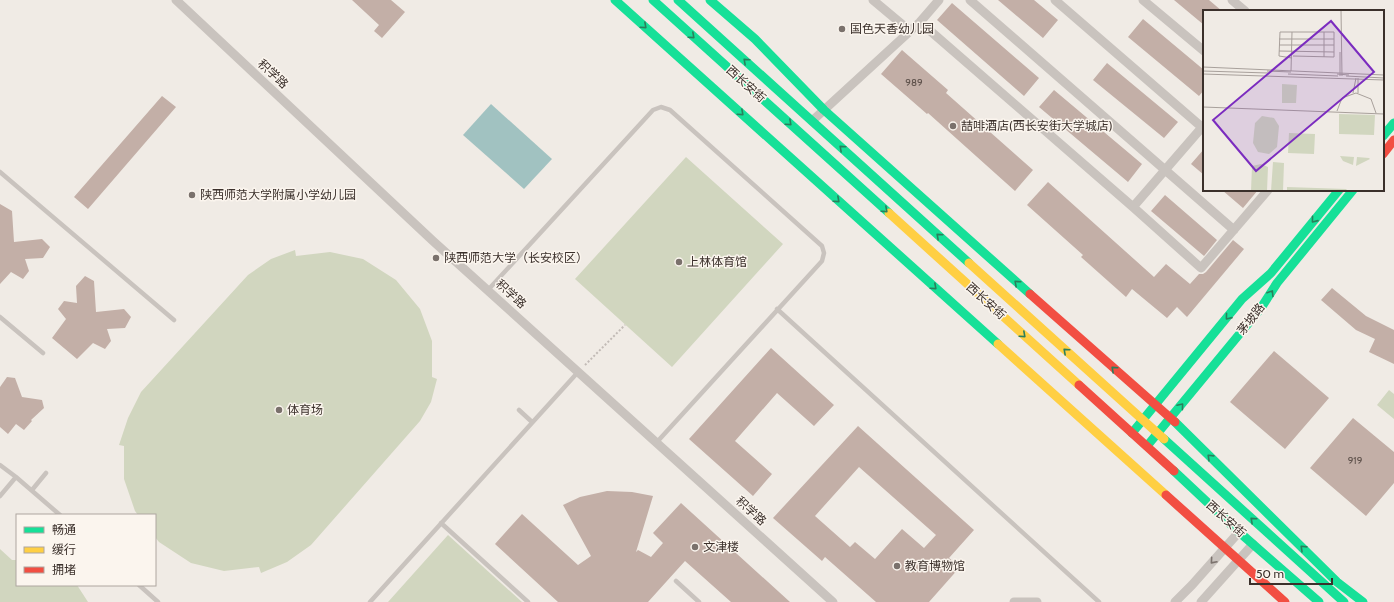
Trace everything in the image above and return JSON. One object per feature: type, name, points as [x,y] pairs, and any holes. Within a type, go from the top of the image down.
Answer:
[{"type":"main road","points":[[615,0],[1285,602]]},
{"type":"main road","name":"西长安街","points":[[653,0],[1147,446],[1239,532],[1319,602]]},
{"type":"main road","name":"西长安街","points":[[678,0],[1344,602]]},
{"type":"main road","points":[[710,0],[727,12],[782,64],[824,110],[1154,406],[1170,418],[1337,582],[1362,602]]},
{"type":"main road","points":[[1384,135],[1394,123]]},
{"type":"main road","points":[[1384,153],[1394,140]]},
{"type":"main road","name":"茅坡路","points":[[1147,446],[1170,418],[1188,380],[1242,299],[1271,273],[1338,191]]},
{"type":"main road","name":"茅坡路","points":[[1132,433],[1154,406],[1188,380],[1261,308],[1277,283],[1352,191]]},
{"type":"street","name":"积学路","points":[[176,0],[433,241],[833,602]]},
{"type":"street","points":[[873,0],[910,32]]},
{"type":"street","points":[[812,121],[910,32],[939,0]]},
{"type":"street","points":[[970,0],[1234,230]]},
{"type":"street","points":[[1055,0],[1203,127],[1164,169],[1133,206]]},
{"type":"street","points":[[1143,0],[1203,50]]},
{"type":"street","points":[[1232,0],[1244,10]]},
{"type":"street","points":[[920,22],[1133,206],[1201,268],[1267,191]]},
{"type":"street","points":[[1175,602],[1239,532]]},
{"type":"street","points":[[1201,602],[1254,544]]},
{"type":"street","points":[[1014,602],[1037,602]]},
{"type":"lane","points":[[488,290],[653,110],[662,106],[670,110],[822,246],[824,253],[822,261],[657,442]]},
{"type":"lane","points":[[0,172],[174,320]]},
{"type":"lane","points":[[777,309],[1099,602]]},
{"type":"lane","points":[[0,318],[43,353]]},
{"type":"lane","points":[[370,602],[578,371]]},
{"type":"lane","points":[[519,410],[532,422]]},
{"type":"lane","points":[[0,465],[32,490],[59,514]]},
{"type":"lane","points":[[32,490],[46,473]]},
{"type":"lane","points":[[0,496],[16,477]]},
{"type":"lane","points":[[441,523],[528,602]]},
{"type":"lane","points":[[676,581],[699,602]]},
{"type":"lane","points":[[140,586],[158,602]]},
{"type":"path","points":[[578,371],[625,325]]},
{"type":"green space","name":"上林体育馆","points":[[686,157],[783,244],[672,367],[575,279]]},
{"type":"green space","name":"体育场","points":[[295,250],[296,256],[330,252],[363,259],[396,280],[420,309],[432,341],[432,377],[437,379],[431,402],[420,421],[311,545],[287,562],[261,573],[259,567],[224,571],[191,563],[159,542],[156,538],[156,514],[137,514],[135,511],[124,479],[124,446],[119,445],[128,418],[141,392],[248,275],[271,259]]},
{"type":"green space","points":[[1389,390],[1394,394],[1394,419],[1377,405]]},
{"type":"green space","points":[[448,535],[522,602],[388,602]]},
{"type":"green space","points":[[0,549],[12,560],[16,560],[16,586],[78,586],[88,602],[0,602]]},
{"type":"water","points":[[491,104],[552,159],[524,189],[463,135]]},
{"type":"building","points":[[352,0],[391,0],[405,12],[382,38],[374,31],[379,25]]},
{"type":"building","points":[[998,0],[1034,0],[1058,20],[1043,38]]},
{"type":"building","points":[[1174,0],[1209,0],[1221,10],[1203,10],[1203,24]]},
{"type":"building","points":[[952,3],[1039,78],[1024,96],[937,20]]},
{"type":"building","points":[[1143,19],[1203,69],[1203,91],[1199,96],[1128,37]]},
{"type":"building","points":[[902,50],[948,90],[946,93],[1033,170],[1015,191],[928,113],[927,114],[881,74]]},
{"type":"building","points":[[1107,63],[1178,122],[1164,138],[1093,80]]},
{"type":"building","points":[[1054,90],[1142,164],[1128,182],[1039,107]]},
{"type":"building","points":[[162,96],[176,107],[88,209],[74,197]]},
{"type":"building","points":[[1203,150],[1203,174],[1191,164]]},
{"type":"building","points":[[1048,182],[1154,277],[1166,264],[1190,284],[1199,274],[1206,272],[1233,240],[1244,249],[1187,317],[1177,307],[1167,318],[1132,289],[1126,297],[1081,257],[1083,255],[1027,205]]},
{"type":"building","points":[[1223,191],[1257,191],[1243,208]]},
{"type":"building","points":[[1165,195],[1217,240],[1204,256],[1151,211]]},
{"type":"building","points":[[0,204],[12,211],[14,242],[42,239],[50,247],[43,258],[25,259],[29,271],[23,279],[11,272],[0,284]]},
{"type":"building","points":[[85,276],[94,281],[96,312],[124,309],[131,317],[125,328],[107,329],[111,341],[105,349],[93,343],[77,359],[52,338],[66,319],[58,309],[64,301],[77,303],[76,286]]},
{"type":"building","points":[[1332,288],[1366,316],[1394,330],[1394,364],[1369,352],[1375,339],[1356,330],[1321,300]]},
{"type":"building","points":[[771,348],[834,405],[814,426],[777,393],[735,441],[772,474],[753,496],[689,439]]},
{"type":"building","points":[[1274,351],[1329,398],[1285,449],[1230,402]]},
{"type":"building","points":[[7,377],[15,378],[22,397],[42,400],[44,408],[31,420],[32,421],[24,430],[16,424],[8,434],[0,427],[0,387]]},
{"type":"building","points":[[1353,418],[1394,452],[1394,483],[1366,516],[1310,468]]},
{"type":"building","points":[[858,426],[974,530],[949,558],[960,567],[929,602],[876,602],[825,557],[822,561],[773,518]],"holes":[[[859,467],[936,535],[924,548],[902,529],[875,559],[855,542],[850,547],[815,516]]]},
{"type":"building","name":"文津楼","points":[[607,491],[632,492],[653,496],[636,552],[638,550],[651,557],[663,543],[653,533],[681,503],[790,602],[731,602],[685,561],[648,602],[558,602],[495,544],[522,514],[578,565],[591,556],[563,505],[580,497]]},
{"type":"traffic: fast","points":[[615,0],[998,344]]},
{"type":"traffic: fast","points":[[653,0],[889,213]]},
{"type":"traffic: fast","points":[[678,0],[969,263]]},
{"type":"traffic: fast","points":[[710,0],[755,39],[824,110],[1030,294]]},
{"type":"traffic: fast","points":[[1384,135],[1394,123]]},
{"type":"traffic: fast","points":[[1132,433],[1242,299],[1271,273],[1338,191]]},
{"type":"traffic: fast","points":[[1147,446],[1261,308],[1277,283],[1352,191]]},
{"type":"traffic: fast","points":[[1175,422],[1337,582],[1363,602]]},
{"type":"traffic: fast","points":[[1164,439],[1344,602]]},
{"type":"traffic: fast","points":[[1174,471],[1239,532],[1319,602]]},
{"type":"traffic: slow","points":[[889,213],[1079,385]]},
{"type":"traffic: slow","points":[[969,263],[1164,439]]},
{"type":"traffic: slow","points":[[998,344],[1166,495]]},
{"type":"traffic: jam","points":[[1384,153],[1394,140]]},
{"type":"traffic: jam","points":[[1030,294],[1175,422]]},
{"type":"traffic: jam","points":[[1079,385],[1174,471]]},
{"type":"traffic: jam","points":[[1166,495],[1285,602]]},
{"type":"place","name":"国色天香幼儿园","points":[[842,29]]},
{"type":"place","name":"喆啡酒店(西长安街大学城店)","points":[[953,126]]},
{"type":"place","name":"陕西师范大学附属小学幼儿园","points":[[192,195]]},
{"type":"place","name":"陕西师范大学（长安校区）","points":[[436,258]]},
{"type":"place","name":"上林体育馆","points":[[679,262]]},
{"type":"place","name":"体育场","points":[[279,410]]},
{"type":"place","name":"文津楼","points":[[695,547]]},
{"type":"place","name":"教育博物馆","points":[[897,566]]}]
